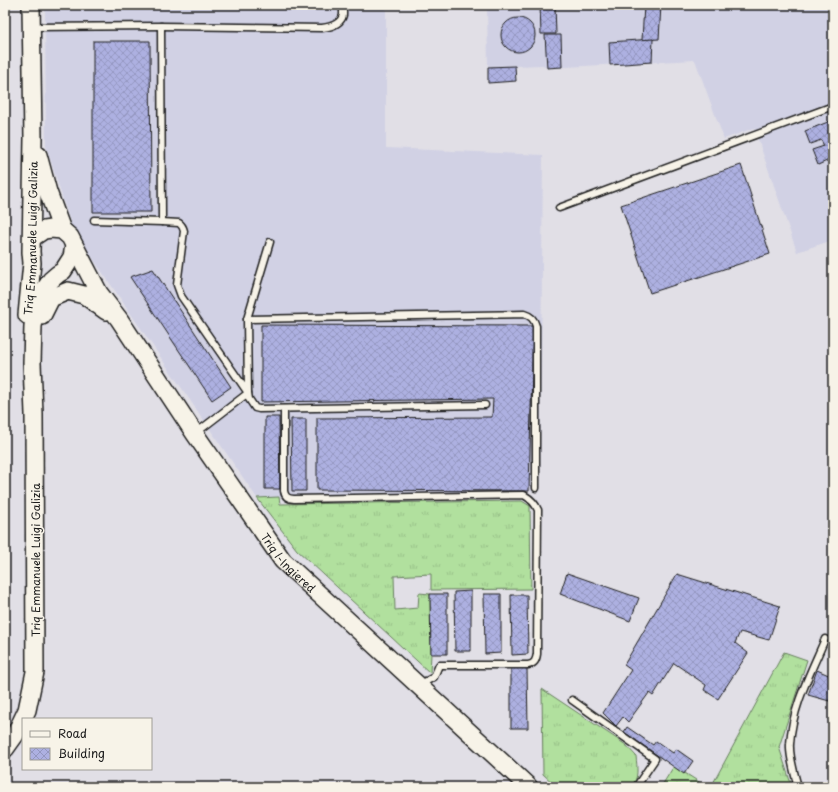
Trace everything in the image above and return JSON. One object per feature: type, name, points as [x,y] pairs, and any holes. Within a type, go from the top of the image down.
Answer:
[{"type":"main road","name":"Triq Emmanuele Luigi Galizia","points":[[31,5],[33,138],[31,252],[36,267],[26,322],[32,363]]},
{"type":"main road","name":"Triq Emmanuele Luigi Galizia","points":[[33,138],[48,192],[62,230]]},
{"type":"main road","points":[[32,238],[44,230],[62,230],[70,237],[74,246],[72,257],[62,270],[36,267]]},
{"type":"main road","name":"Triq l-Ingiered","points":[[74,246],[99,293],[119,320],[194,434],[283,561],[529,787]]},
{"type":"main road","name":"Triq Emmanuele Luigi Galizia","points":[[23,718],[27,710],[35,672],[34,414],[32,363],[33,326],[39,298],[51,280],[62,270]]},
{"type":"main road","name":"Triq l-Ingiered","points":[[62,270],[82,278],[99,293]]},
{"type":"main road","points":[[34,414],[42,314],[51,298],[68,291],[84,295],[119,320]]},
{"type":"main road","name":"Triq Emmanuele Luigi Galizia","points":[[5,750],[22,720]]},
{"type":"lane","points":[[32,27],[161,26],[322,28],[336,24],[340,20],[343,15],[342,5]]},
{"type":"lane","points":[[161,26],[162,222]]},
{"type":"lane","points":[[560,208],[833,106]]},
{"type":"lane","points":[[94,220],[181,224],[184,231],[177,285],[178,290],[248,393]]},
{"type":"lane","points":[[270,242],[247,319],[248,393],[249,399],[255,408],[284,409],[485,405]]},
{"type":"lane","points":[[247,319],[524,314],[529,316],[533,319],[536,326],[536,488]]},
{"type":"lane","points":[[194,434],[248,393]]},
{"type":"lane","points":[[284,409],[284,491],[287,498],[524,495],[533,501],[538,510],[537,654],[535,662],[528,665],[439,665],[434,678],[418,685]]},
{"type":"lane","points":[[798,787],[790,746],[792,723],[803,691],[825,639]]},
{"type":"lane","points":[[572,700],[655,759],[636,787]]},
{"type":"shaded area","points":[[45,5],[386,5],[386,148],[543,155],[540,491],[257,498],[72,228],[46,146]]},
{"type":"shaded area","points":[[487,5],[833,5],[833,240],[797,252],[754,128],[724,139],[695,60],[547,68],[543,65],[488,67]]},
{"type":"green space","points":[[279,497],[280,504],[522,501],[530,506],[531,589],[431,590],[431,574],[394,576],[395,610],[418,608],[419,593],[430,594],[430,673],[297,550],[257,498]]},
{"type":"green space","points":[[784,652],[807,660],[779,747],[792,787],[711,787]]},
{"type":"green space","points":[[542,689],[626,745],[636,756],[637,776],[632,787],[557,787],[543,774]]},
{"type":"green space","points":[[674,766],[707,787],[661,787]]},
{"type":"building","points":[[540,5],[555,5],[556,34],[541,34]]},
{"type":"building","points":[[644,5],[661,5],[659,39],[642,40]]},
{"type":"building","points":[[515,18],[521,18],[530,23],[534,29],[534,41],[530,47],[521,52],[515,52],[506,47],[501,38],[501,32],[506,23]]},
{"type":"building","points":[[545,35],[561,35],[562,67],[547,68]]},
{"type":"building","points":[[653,39],[652,62],[610,65],[609,42]]},
{"type":"building","points":[[93,41],[150,41],[151,212],[93,212]]},
{"type":"building","points":[[515,66],[516,81],[488,83],[488,67]]},
{"type":"building","points":[[833,120],[833,171],[829,160],[818,165],[812,150],[824,146],[821,140],[810,144],[805,131]]},
{"type":"building","points":[[741,165],[770,254],[650,293],[621,205]]},
{"type":"building","points":[[833,196],[833,209],[829,197]]},
{"type":"building","points":[[153,269],[231,387],[212,400],[130,277]]},
{"type":"building","points":[[261,325],[533,326],[529,491],[317,490],[317,418],[492,417],[493,399],[261,402]]},
{"type":"building","points":[[265,417],[279,417],[280,489],[265,489]]},
{"type":"building","points":[[291,419],[306,419],[306,491],[292,491]]},
{"type":"building","points":[[567,573],[639,598],[630,621],[560,594]]},
{"type":"building","points":[[677,574],[780,606],[769,640],[740,632],[735,643],[748,653],[718,699],[704,690],[706,685],[674,663],[653,696],[649,693],[628,722],[623,717],[616,726],[603,713],[631,670],[624,665]]},
{"type":"building","points":[[471,591],[471,651],[455,651],[454,592]]},
{"type":"building","points":[[430,594],[447,594],[447,654],[431,654]]},
{"type":"building","points":[[484,594],[501,594],[501,653],[485,654]]},
{"type":"building","points":[[511,595],[527,595],[528,654],[512,655]]},
{"type":"building","points":[[511,668],[527,668],[528,728],[511,728]]},
{"type":"building","points":[[817,670],[831,676],[833,672],[833,702],[808,695]]},
{"type":"building","points":[[627,727],[653,745],[656,741],[673,753],[676,749],[693,761],[684,774],[624,732]]}]
